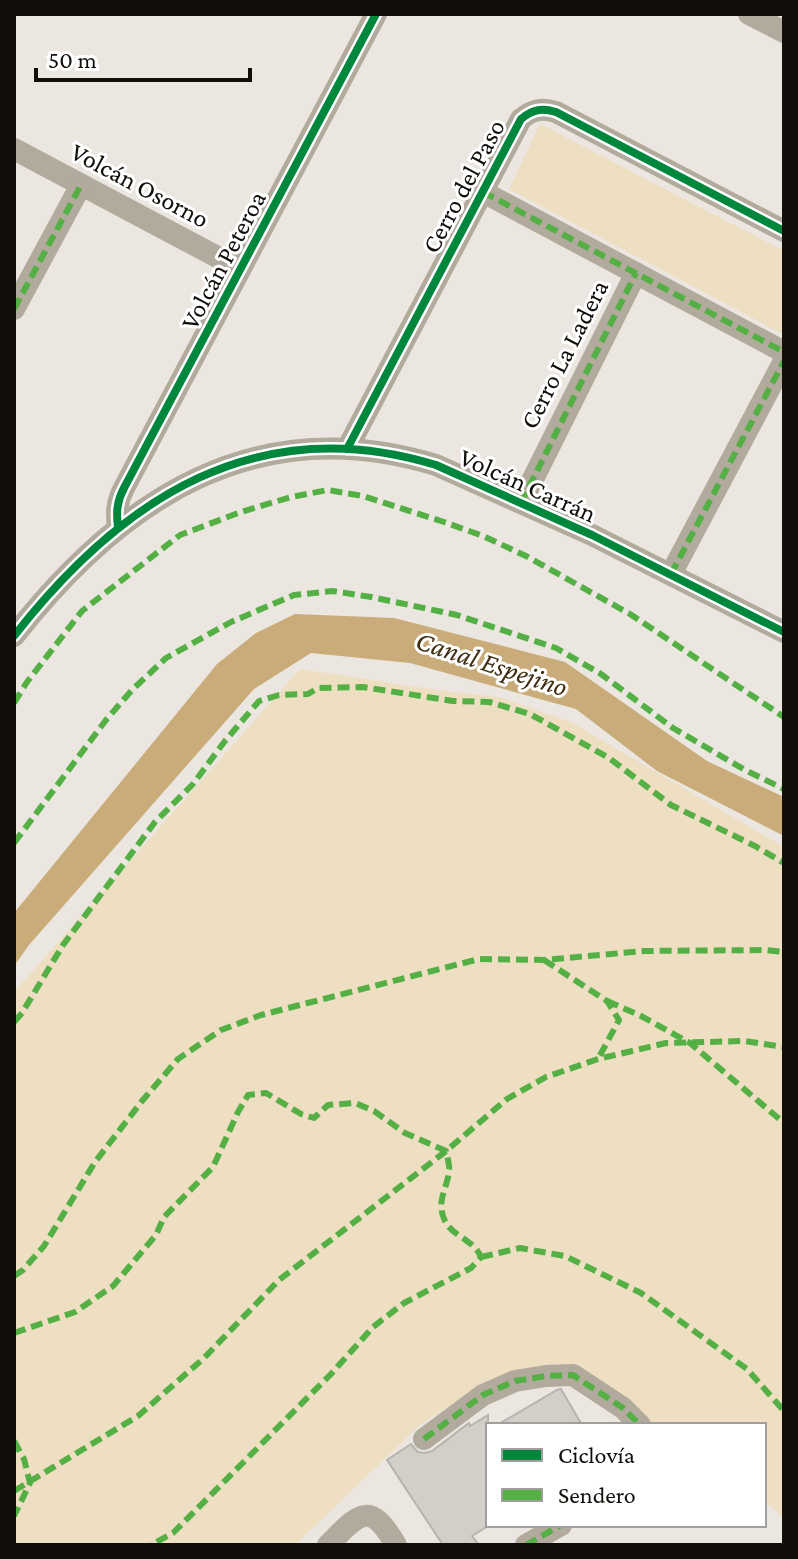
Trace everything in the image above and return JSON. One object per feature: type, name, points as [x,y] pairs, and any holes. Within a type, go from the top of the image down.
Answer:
[{"type":"street","name":"Volcán Peteroa","points":[[118,527],[117,510],[124,488],[376,14]]},
{"type":"street","points":[[749,14],[784,32]]},
{"type":"street","name":"Cerro del Paso","points":[[347,449],[521,119],[528,113],[537,109],[556,112],[784,231]]},
{"type":"street","name":"Volcán Osorno","points":[[14,149],[240,269]]},
{"type":"street","points":[[14,309],[81,185]]},
{"type":"street","name":"Cerro del Paso","points":[[483,192],[784,352]]},
{"type":"street","name":"Cerro La Ladera","points":[[521,503],[636,273]]},
{"type":"street","points":[[671,574],[784,361]]},
{"type":"street","name":"Volcán Carrán","points":[[14,636],[84,557],[118,527],[172,491],[248,459],[291,451],[347,449],[378,451],[436,465],[671,574],[784,632]]},
{"type":"street","points":[[424,1439],[483,1395],[515,1381],[546,1376],[573,1375],[623,1408],[638,1423]]},
{"type":"street","points":[[328,1545],[362,1516],[376,1518],[393,1540]]},
{"type":"street","points":[[526,1545],[558,1527]]},
{"type":"shaded area","points":[[540,124],[784,251],[783,334],[509,189]]},
{"type":"shaded area","points":[[300,669],[499,697],[571,722],[784,847],[784,1518],[766,1502],[766,1423],[649,1423],[608,1397],[575,1381],[482,1386],[422,1423],[295,1545],[14,1545],[14,992]]},
{"type":"water","name":"Canal Espejino","points":[[295,614],[394,618],[565,662],[707,761],[784,797],[784,836],[657,771],[576,709],[410,663],[311,653],[254,689],[29,945],[14,966],[14,913],[217,664],[256,633]]},
{"type":"building","points":[[561,1389],[581,1423],[500,1423]]},
{"type":"building","points":[[488,1415],[486,1527],[472,1536],[479,1545],[443,1545],[387,1460],[411,1444],[418,1452],[432,1451],[469,1423],[470,1426]]},
{"type":"marked path","points":[[14,309],[81,185]]},
{"type":"marked path","points":[[483,192],[784,352]]},
{"type":"marked path","points":[[521,503],[636,273]]},
{"type":"marked path","points":[[671,574],[784,361]]},
{"type":"marked path","points":[[14,703],[82,611],[180,535],[241,512],[328,490],[363,496],[444,522],[526,556],[630,614],[784,717]]},
{"type":"marked path","points":[[14,843],[106,720],[166,658],[231,622],[294,595],[333,591],[457,615],[556,648],[601,674],[673,728],[784,789]]},
{"type":"marked path","points":[[14,1022],[63,945],[155,822],[193,784],[259,701],[279,695],[308,694],[318,688],[363,687],[453,701],[489,702],[530,714],[609,758],[671,805],[784,863]]},
{"type":"marked path","points":[[14,1276],[44,1246],[95,1162],[142,1101],[178,1059],[221,1030],[261,1015],[479,959],[544,960],[644,951],[784,952]]},
{"type":"marked path","points":[[544,960],[607,1001],[619,1020],[598,1059]]},
{"type":"marked path","points":[[607,1001],[690,1043],[784,1123]]},
{"type":"marked path","points":[[14,1491],[138,1416],[204,1358],[279,1280],[446,1151],[507,1099],[546,1077],[598,1059],[666,1043],[745,1041],[784,1047]]},
{"type":"marked path","points":[[14,1333],[75,1312],[113,1286],[156,1235],[164,1217],[213,1167],[248,1095],[266,1093],[301,1114],[314,1118],[328,1105],[355,1103],[374,1111],[405,1133],[446,1151],[449,1168],[442,1214],[448,1226],[473,1246],[481,1257],[471,1268],[404,1303],[373,1327],[331,1374],[173,1533],[151,1545]]},
{"type":"marked path","points":[[481,1257],[520,1248],[565,1256],[641,1293],[747,1369],[784,1411]]},
{"type":"marked path","points":[[424,1439],[483,1395],[515,1381],[546,1376],[573,1375],[623,1408],[638,1423]]},
{"type":"marked path","points":[[14,1441],[24,1459],[30,1483],[14,1516]]},
{"type":"marked path","points":[[526,1545],[558,1527]]},
{"type":"cycle path","points":[[118,527],[118,507],[124,488],[376,14]]},
{"type":"cycle path","points":[[347,449],[521,119],[534,111],[556,112],[784,231]]},
{"type":"cycle path","points":[[14,636],[56,587],[100,543],[148,507],[198,478],[252,459],[309,449],[371,451],[436,465],[592,535],[784,632]]}]
